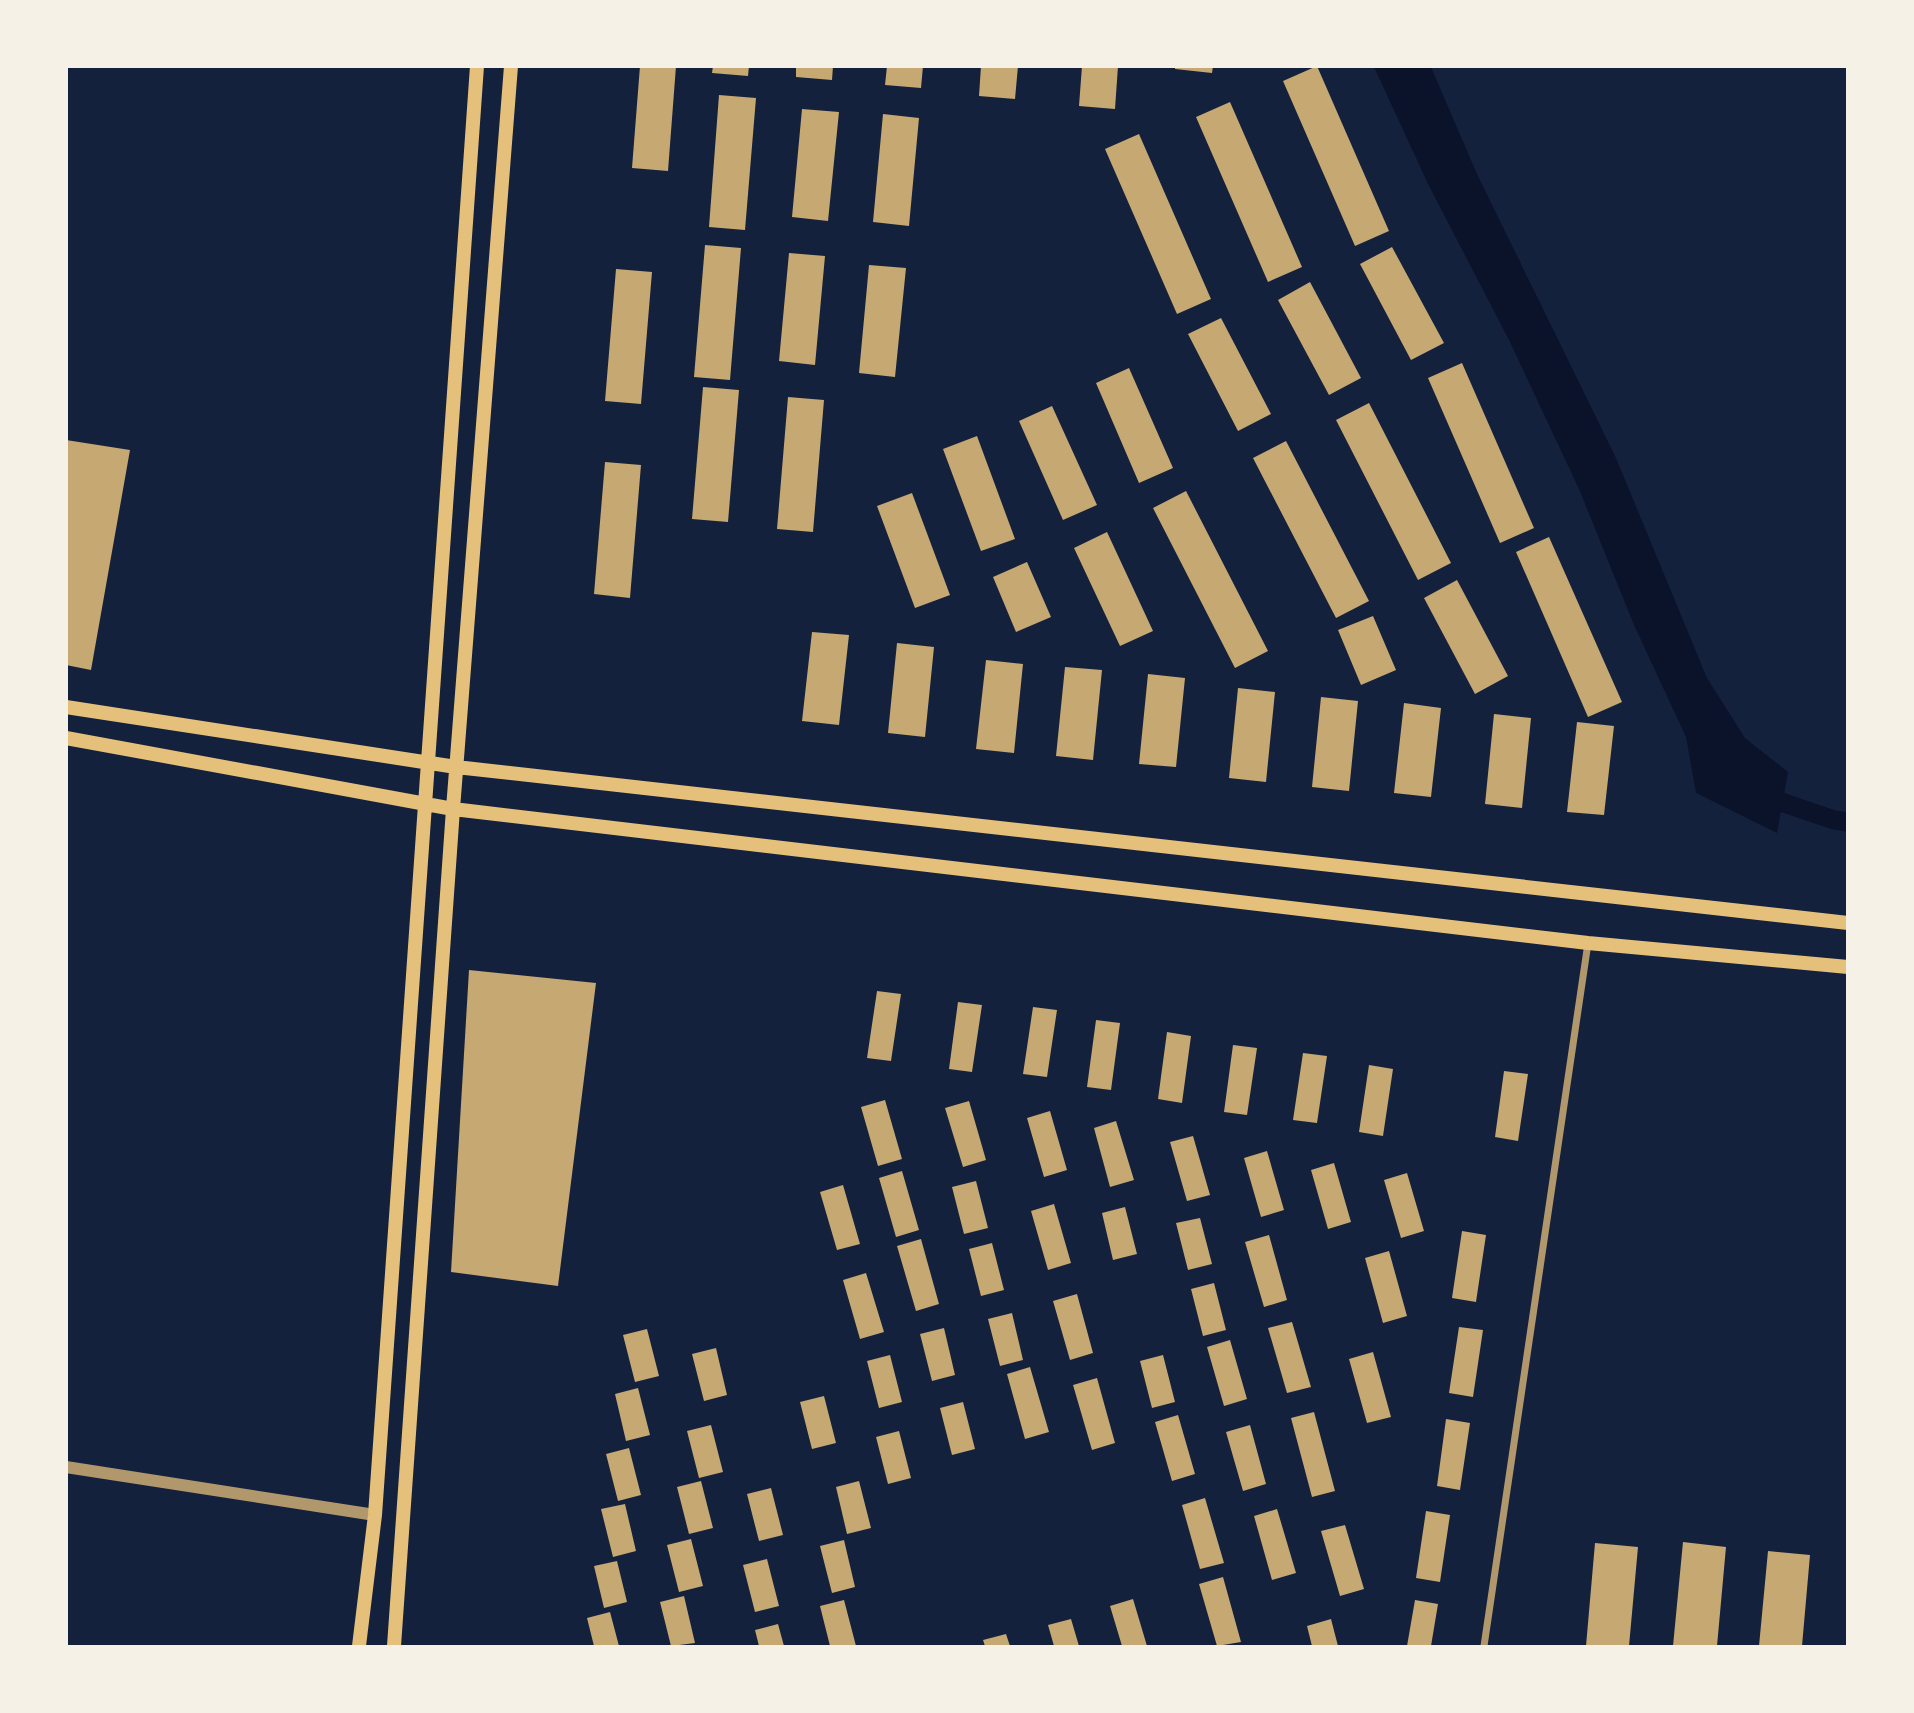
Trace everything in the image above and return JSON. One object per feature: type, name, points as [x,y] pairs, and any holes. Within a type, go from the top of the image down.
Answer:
[{"type":"main road","points":[[359,1647],[375,1515],[477,66]]},
{"type":"main road","points":[[394,1647],[456,767],[511,66]]},
{"type":"main road","points":[[66,706],[456,767],[1847,923]]},
{"type":"main road","points":[[66,738],[453,809],[1588,943],[1847,967]]},
{"type":"street","points":[[1485,1647],[1588,943]]},
{"type":"street","points":[[66,1467],[375,1515]]},
{"type":"water","points":[[1374,67],[1431,67],[1477,174],[1616,458],[1707,678],[1745,738],[1788,772],[1777,833],[1696,793],[1686,737],[1634,625],[1579,489],[1509,340],[1429,186]]},
{"type":"building","points":[[640,66],[676,66],[668,171],[632,168]]},
{"type":"building","points":[[713,66],[749,66],[748,76],[712,73]]},
{"type":"building","points":[[796,66],[833,66],[832,80],[796,77]]},
{"type":"building","points":[[887,66],[923,66],[921,88],[885,85]]},
{"type":"building","points":[[981,66],[1018,66],[1015,99],[979,96]]},
{"type":"building","points":[[1082,66],[1118,66],[1115,109],[1079,106]]},
{"type":"building","points":[[1175,66],[1213,66],[1212,73],[1175,69]]},
{"type":"building","points":[[1317,66],[1389,231],[1355,246],[1283,81]]},
{"type":"building","points":[[719,95],[756,98],[745,230],[709,227]]},
{"type":"building","points":[[1230,102],[1302,267],[1268,282],[1196,117]]},
{"type":"building","points":[[802,109],[839,112],[828,221],[792,217]]},
{"type":"building","points":[[883,114],[919,118],[909,226],[873,222]]},
{"type":"building","points":[[1139,134],[1211,299],[1177,314],[1105,149]]},
{"type":"building","points":[[705,245],[741,248],[730,380],[694,377]]},
{"type":"building","points":[[1392,247],[1444,343],[1411,360],[1360,264]]},
{"type":"building","points":[[789,253],[825,256],[815,365],[779,361]]},
{"type":"building","points":[[869,265],[906,268],[895,377],[859,373]]},
{"type":"building","points":[[616,269],[652,272],[641,404],[605,401]]},
{"type":"building","points":[[1310,282],[1361,378],[1329,395],[1278,300]]},
{"type":"building","points":[[1221,318],[1271,414],[1238,431],[1188,334]]},
{"type":"building","points":[[1462,363],[1534,528],[1500,543],[1428,378]]},
{"type":"building","points":[[1129,368],[1173,468],[1139,483],[1096,383]]},
{"type":"building","points":[[703,387],[739,390],[728,522],[692,519]]},
{"type":"building","points":[[788,397],[824,400],[813,532],[777,529]]},
{"type":"building","points":[[1369,403],[1451,563],[1418,580],[1336,420]]},
{"type":"building","points":[[1052,406],[1097,505],[1063,520],[1019,421]]},
{"type":"building","points":[[977,436],[1015,539],[981,551],[943,449]]},
{"type":"building","points":[[66,440],[130,450],[91,670],[66,665]]},
{"type":"building","points":[[1286,441],[1369,601],[1336,618],[1253,458]]},
{"type":"building","points":[[605,462],[641,465],[630,598],[594,594]]},
{"type":"building","points":[[1186,491],[1268,651],[1235,668],[1153,508]]},
{"type":"building","points":[[912,493],[950,595],[915,608],[877,506]]},
{"type":"building","points":[[1107,532],[1153,631],[1120,646],[1074,548]]},
{"type":"building","points":[[1549,537],[1622,702],[1588,717],[1516,552]]},
{"type":"building","points":[[1027,562],[1051,617],[1016,632],[993,577]]},
{"type":"building","points":[[1457,580],[1508,676],[1475,694],[1424,598]]},
{"type":"building","points":[[1373,616],[1396,670],[1361,685],[1338,630]]},
{"type":"building","points":[[812,632],[849,635],[839,725],[802,721]]},
{"type":"building","points":[[897,643],[934,647],[925,737],[888,733]]},
{"type":"building","points":[[986,660],[1023,664],[1014,753],[976,749]]},
{"type":"building","points":[[1065,667],[1102,670],[1093,760],[1056,756]]},
{"type":"building","points":[[1148,674],[1185,678],[1176,767],[1139,764]]},
{"type":"building","points":[[1238,688],[1275,692],[1266,782],[1229,778]]},
{"type":"building","points":[[1321,697],[1358,701],[1349,791],[1312,787]]},
{"type":"building","points":[[1404,703],[1441,708],[1431,797],[1394,793]]},
{"type":"building","points":[[1494,714],[1531,718],[1522,808],[1485,804]]},
{"type":"building","points":[[1577,722],[1614,726],[1604,815],[1567,812]]},
{"type":"building","points":[[469,970],[596,983],[558,1286],[451,1272]]},
{"type":"building","points":[[877,991],[901,994],[891,1061],[867,1058]]},
{"type":"building","points":[[958,1002],[982,1005],[972,1072],[949,1069]]},
{"type":"building","points":[[1033,1007],[1057,1010],[1047,1077],[1023,1074]]},
{"type":"building","points":[[1096,1020],[1120,1023],[1111,1090],[1087,1087]]},
{"type":"building","points":[[1167,1032],[1191,1036],[1182,1103],[1158,1099]]},
{"type":"building","points":[[1233,1045],[1257,1048],[1247,1115],[1224,1112]]},
{"type":"building","points":[[1303,1053],[1327,1056],[1317,1123],[1293,1120]]},
{"type":"building","points":[[1369,1065],[1393,1069],[1383,1136],[1359,1132]]},
{"type":"building","points":[[1504,1071],[1528,1074],[1518,1141],[1495,1137]]},
{"type":"building","points":[[885,1100],[902,1159],[878,1166],[861,1107]]},
{"type":"building","points":[[969,1101],[986,1160],[963,1167],[945,1108]]},
{"type":"building","points":[[1050,1111],[1067,1170],[1044,1177],[1027,1118]]},
{"type":"building","points":[[1116,1121],[1134,1180],[1110,1187],[1094,1128]]},
{"type":"building","points":[[1193,1136],[1210,1195],[1187,1201],[1170,1142]]},
{"type":"building","points":[[1267,1151],[1284,1210],[1261,1217],[1244,1158]]},
{"type":"building","points":[[1334,1163],[1351,1222],[1328,1229],[1311,1170]]},
{"type":"building","points":[[902,1171],[919,1230],[896,1237],[879,1178]]},
{"type":"building","points":[[1407,1173],[1424,1231],[1401,1238],[1384,1180]]},
{"type":"building","points":[[976,1181],[988,1228],[964,1234],[952,1187]]},
{"type":"building","points":[[843,1185],[860,1244],[837,1250],[820,1192]]},
{"type":"building","points":[[1054,1204],[1071,1263],[1048,1270],[1031,1211]]},
{"type":"building","points":[[1125,1207],[1137,1254],[1113,1260],[1102,1213]]},
{"type":"building","points":[[1200,1218],[1212,1264],[1188,1270],[1176,1223]]},
{"type":"building","points":[[1462,1231],[1486,1235],[1476,1302],[1452,1298]]},
{"type":"building","points":[[1269,1235],[1287,1300],[1264,1307],[1245,1242]]},
{"type":"building","points":[[921,1239],[939,1304],[916,1311],[897,1246]]},
{"type":"building","points":[[992,1243],[1004,1290],[981,1296],[969,1249]]},
{"type":"building","points":[[1389,1251],[1407,1316],[1383,1323],[1365,1258]]},
{"type":"building","points":[[866,1273],[884,1332],[860,1339],[843,1280]]},
{"type":"building","points":[[1214,1283],[1226,1330],[1203,1336],[1191,1289]]},
{"type":"building","points":[[1077,1294],[1093,1353],[1070,1360],[1053,1301]]},
{"type":"building","points":[[1012,1313],[1023,1360],[1000,1366],[988,1319]]},
{"type":"building","points":[[1292,1322],[1311,1387],[1287,1393],[1268,1328]]},
{"type":"building","points":[[1459,1327],[1483,1330],[1473,1397],[1449,1393]]},
{"type":"building","points":[[944,1328],[955,1375],[932,1381],[920,1334]]},
{"type":"building","points":[[647,1329],[659,1376],[635,1382],[623,1335]]},
{"type":"building","points":[[1230,1340],[1247,1399],[1224,1406],[1207,1347]]},
{"type":"building","points":[[716,1348],[727,1395],[704,1401],[692,1354]]},
{"type":"building","points":[[1373,1352],[1391,1417],[1367,1423],[1349,1359]]},
{"type":"building","points":[[890,1355],[902,1402],[879,1408],[867,1361]]},
{"type":"building","points":[[1163,1355],[1175,1402],[1152,1408],[1140,1361]]},
{"type":"building","points":[[1030,1367],[1049,1432],[1025,1439],[1007,1374]]},
{"type":"building","points":[[1097,1378],[1115,1443],[1092,1450],[1073,1385]]},
{"type":"building","points":[[638,1388],[650,1435],[626,1441],[615,1394]]},
{"type":"building","points":[[824,1396],[836,1443],[812,1449],[800,1402]]},
{"type":"building","points":[[963,1402],[975,1449],[952,1455],[940,1408]]},
{"type":"building","points":[[1314,1412],[1335,1491],[1312,1497],[1291,1418]]},
{"type":"building","points":[[1178,1415],[1195,1474],[1172,1481],[1155,1422]]},
{"type":"building","points":[[1446,1419],[1470,1423],[1460,1490],[1437,1486]]},
{"type":"building","points":[[711,1425],[723,1472],[699,1478],[687,1431]]},
{"type":"building","points":[[1250,1425],[1266,1484],[1243,1491],[1226,1432]]},
{"type":"building","points":[[899,1431],[911,1478],[888,1484],[876,1437]]},
{"type":"building","points":[[629,1448],[641,1495],[618,1501],[606,1454]]},
{"type":"building","points":[[701,1481],[713,1528],[689,1534],[677,1487]]},
{"type":"building","points":[[859,1481],[871,1528],[847,1534],[836,1487]]},
{"type":"building","points":[[771,1488],[783,1535],[759,1541],[747,1494]]},
{"type":"building","points":[[1205,1498],[1224,1563],[1200,1569],[1182,1505]]},
{"type":"building","points":[[625,1504],[636,1551],[613,1557],[601,1509]]},
{"type":"building","points":[[1277,1509],[1296,1573],[1272,1580],[1254,1516]]},
{"type":"building","points":[[1426,1511],[1450,1515],[1440,1582],[1416,1578]]},
{"type":"building","points":[[1345,1525],[1364,1589],[1340,1596],[1321,1531]]},
{"type":"building","points":[[691,1539],[703,1586],[679,1592],[667,1545]]},
{"type":"building","points":[[844,1540],[855,1587],[832,1593],[820,1546]]},
{"type":"building","points":[[1683,1542],[1726,1547],[1717,1646],[1673,1646]]},
{"type":"building","points":[[1595,1543],[1638,1547],[1629,1646],[1586,1646]]},
{"type":"building","points":[[1768,1551],[1810,1555],[1802,1646],[1759,1646]]},
{"type":"building","points":[[767,1559],[779,1606],[755,1612],[743,1565]]},
{"type":"building","points":[[617,1561],[627,1602],[604,1608],[594,1566]]},
{"type":"building","points":[[1223,1577],[1241,1642],[1217,1646],[1199,1584]]},
{"type":"building","points":[[684,1596],[695,1643],[671,1646],[660,1602]]},
{"type":"building","points":[[1133,1599],[1147,1646],[1122,1646],[1110,1606]]},
{"type":"building","points":[[844,1600],[856,1646],[830,1646],[820,1606]]},
{"type":"building","points":[[1415,1600],[1438,1604],[1431,1646],[1407,1646]]},
{"type":"building","points":[[610,1612],[619,1646],[594,1646],[587,1618]]},
{"type":"building","points":[[1071,1619],[1079,1646],[1054,1646],[1048,1625]]},
{"type":"building","points":[[1331,1619],[1338,1646],[1312,1646],[1307,1626]]},
{"type":"building","points":[[778,1624],[784,1646],[759,1646],[755,1630]]},
{"type":"building","points":[[1006,1634],[1010,1646],[985,1646],[983,1640]]},
{"type":"waterway","points":[[1758,794],[1834,820],[1848,822]]}]
